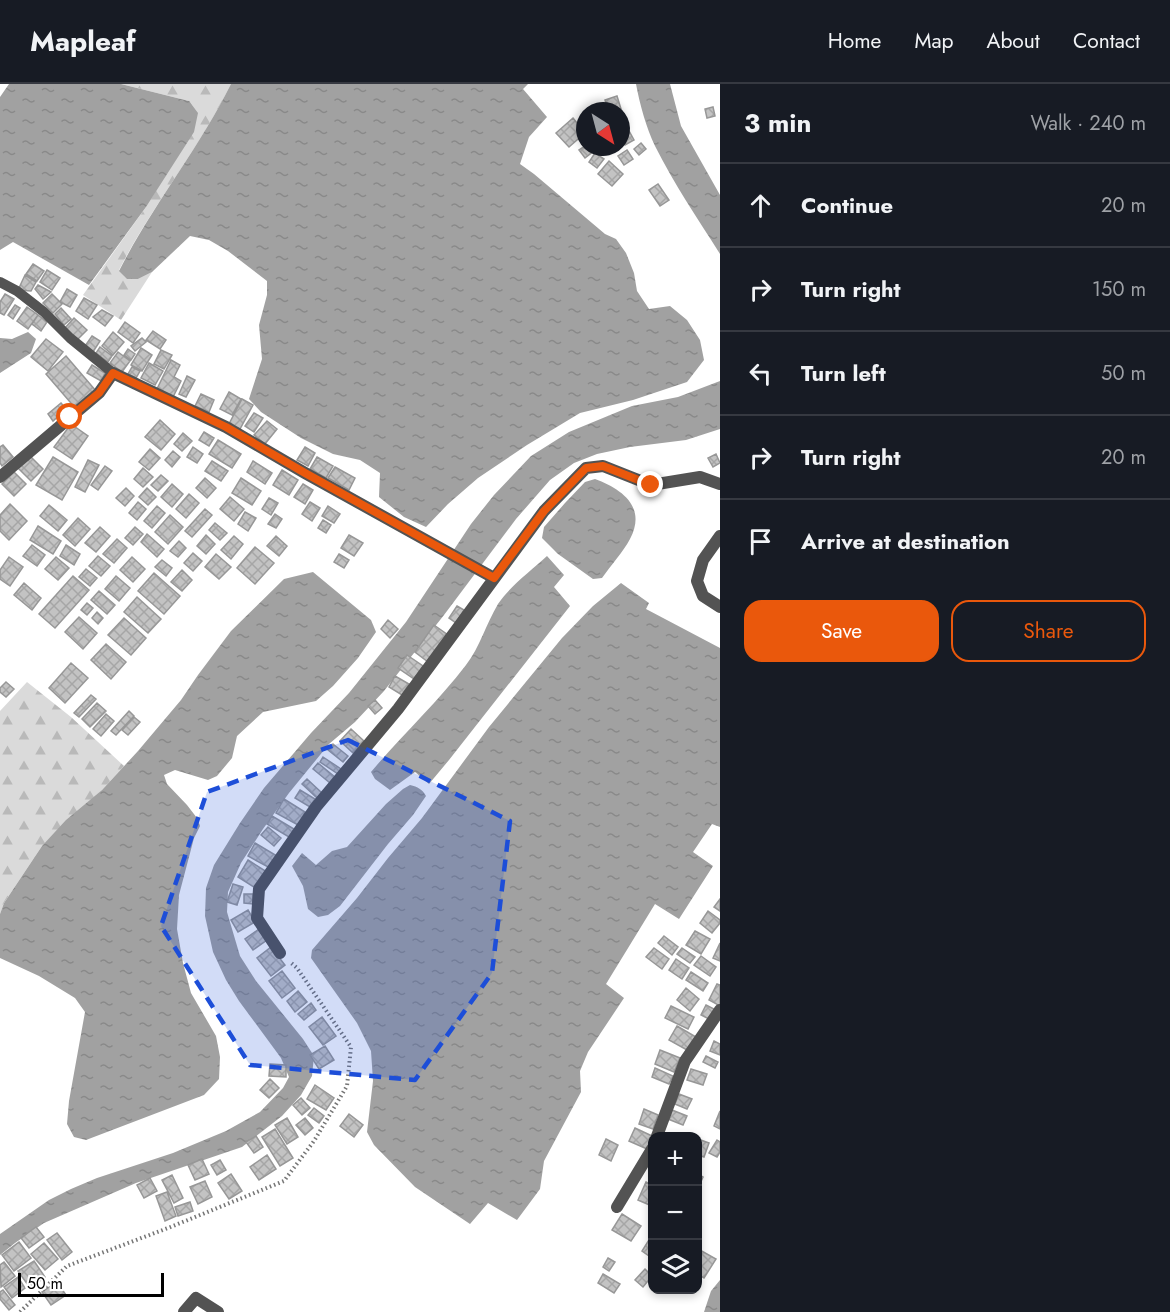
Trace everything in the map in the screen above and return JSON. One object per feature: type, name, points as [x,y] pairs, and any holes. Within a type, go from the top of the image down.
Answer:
[{"type":"street","points":[[0,477],[99,393],[113,373],[226,427],[494,578]]},
{"type":"street","points":[[280,953],[257,918],[259,889],[315,807],[398,709],[544,511],[586,468],[603,466],[651,485],[700,477],[720,484]]},
{"type":"street","points":[[720,536],[703,560],[697,581],[703,597],[720,607]]},
{"type":"street","points":[[659,1132],[685,1061],[720,1010]]},
{"type":"street","points":[[617,1207],[648,1156]]},
{"type":"street","points":[[184,1312],[196,1299],[218,1312]]},
{"type":"lane","points":[[0,282],[17,291],[44,312],[70,338],[113,373]]},
{"type":"path","points":[[20,1312],[67,1266],[284,1181],[302,1157],[347,1086],[351,1047],[297,968],[280,953]]},
{"type":"highlighted area","points":[[348,740],[510,821],[492,973],[415,1080],[250,1065],[161,926],[207,792]]},
{"type":"green space","points":[[121,84],[231,84],[205,131],[119,270],[127,279],[138,279],[152,272],[121,320],[83,295],[146,207],[189,101]]},
{"type":"green space","points":[[27,682],[71,717],[124,766],[102,790],[42,846],[4,903],[0,914],[0,711]]},
{"type":"water","points":[[9,84],[121,84],[189,101],[198,113],[194,132],[146,207],[89,285],[13,242],[0,250],[0,97]]},
{"type":"water","points":[[231,84],[528,84],[523,89],[547,117],[529,137],[520,164],[605,234],[616,239],[626,253],[634,273],[637,291],[649,309],[670,306],[687,320],[700,340],[704,360],[687,382],[633,400],[580,413],[478,478],[426,527],[404,517],[379,497],[380,473],[360,460],[333,454],[301,438],[261,412],[249,399],[262,359],[259,325],[267,295],[267,281],[228,251],[209,240],[190,236],[152,272],[138,279],[127,279],[119,271]]},
{"type":"water","points":[[636,84],[670,84],[681,126],[720,195],[720,254],[678,188],[655,146]]},
{"type":"water","points":[[28,332],[36,339],[31,353],[0,373],[0,338],[12,339]]},
{"type":"water","points":[[720,381],[720,429],[686,440],[597,454],[574,463],[550,480],[516,519],[384,691],[355,722],[329,744],[289,793],[241,863],[228,892],[227,912],[240,956],[256,981],[314,1056],[312,1076],[301,1095],[282,1116],[242,1147],[136,1183],[44,1223],[0,1255],[0,1234],[49,1200],[97,1178],[173,1153],[226,1131],[260,1112],[283,1088],[289,1077],[281,1058],[239,1001],[213,952],[205,916],[206,888],[214,865],[264,788],[349,693],[406,622],[471,524],[494,495],[531,456],[569,432],[632,406],[678,397]]},
{"type":"water","points":[[595,479],[622,494],[634,509],[636,518],[630,539],[624,549],[602,578],[593,579],[558,554],[542,538],[544,527],[565,503],[585,482]]},
{"type":"water","points":[[547,556],[564,575],[554,587],[570,606],[429,784],[415,772],[390,790],[375,779],[371,772],[466,665],[503,597]]},
{"type":"water","points":[[313,572],[371,620],[376,632],[358,658],[316,701],[263,712],[237,736],[232,758],[217,776],[208,780],[175,770],[164,775],[167,784],[187,805],[200,826],[194,838],[179,895],[177,929],[191,993],[216,1036],[220,1057],[219,1079],[204,1095],[86,1140],[74,1137],[67,1124],[69,1101],[85,1012],[75,998],[39,976],[0,958],[0,914],[4,903],[42,846],[66,820],[102,790],[138,751],[181,700],[231,631],[284,579]]},
{"type":"water","points":[[621,583],[649,603],[646,609],[720,648],[720,827],[712,824],[693,852],[713,866],[679,919],[655,904],[606,984],[624,998],[588,1052],[580,1071],[581,1092],[544,1161],[540,1189],[517,1220],[488,1203],[470,1224],[415,1187],[374,1145],[367,1132],[373,1081],[371,1051],[357,1023],[311,958],[312,950],[422,818],[489,727],[562,638],[593,606]]},
{"type":"water","points":[[410,785],[419,789],[426,796],[413,815],[340,906],[328,915],[318,917],[308,909],[303,886],[292,866],[302,853],[316,865],[332,851],[347,847],[386,804]]},
{"type":"water","points":[[720,1280],[720,1312],[704,1312],[711,1291]]},
{"type":"building","points":[[617,96],[619,102],[606,102],[605,100]]},
{"type":"building","points":[[713,107],[715,116],[707,118],[705,109]]},
{"type":"building","points":[[573,118],[576,122],[576,141],[569,147],[556,133]]},
{"type":"building","points":[[641,143],[646,149],[639,155],[634,149]]},
{"type":"building","points":[[630,154],[633,159],[624,165],[618,156]]},
{"type":"building","points":[[593,156],[604,159],[597,168],[589,162]]},
{"type":"building","points":[[609,161],[623,174],[612,186],[598,174]]},
{"type":"building","points":[[658,184],[669,200],[660,206],[649,190]]},
{"type":"building","points":[[33,264],[44,271],[37,281],[26,274]]},
{"type":"building","points":[[47,270],[60,278],[52,290],[40,282]]},
{"type":"building","points":[[25,275],[36,282],[31,291],[18,290]]},
{"type":"building","points":[[38,285],[51,292],[43,299],[35,289]]},
{"type":"building","points":[[67,289],[77,295],[70,307],[60,302]]},
{"type":"building","points":[[5,294],[14,299],[4,315],[0,313],[0,302]]},
{"type":"building","points":[[52,294],[62,304],[53,313],[43,303]]},
{"type":"building","points":[[84,298],[97,305],[88,319],[76,311]]},
{"type":"building","points":[[15,305],[20,308],[13,319],[8,315]]},
{"type":"building","points":[[27,307],[38,315],[28,329],[17,321]]},
{"type":"building","points":[[61,308],[71,319],[64,325],[55,314]]},
{"type":"building","points":[[102,310],[113,316],[105,326],[93,317]]},
{"type":"building","points":[[38,315],[47,322],[41,331],[32,324]]},
{"type":"building","points":[[74,318],[87,330],[76,341],[64,329]]},
{"type":"building","points":[[125,322],[140,333],[133,343],[118,332]]},
{"type":"building","points":[[153,331],[166,340],[160,349],[146,340]]},
{"type":"building","points":[[113,332],[124,342],[113,355],[102,346]]},
{"type":"building","points":[[92,336],[100,341],[93,352],[85,346]]},
{"type":"building","points":[[142,338],[146,342],[135,351],[131,346]]},
{"type":"building","points":[[46,339],[63,352],[48,371],[31,357]]},
{"type":"building","points":[[100,347],[112,356],[108,362],[96,353]]},
{"type":"building","points":[[141,348],[152,355],[142,371],[131,365]]},
{"type":"building","points":[[128,349],[135,354],[131,360],[124,355]]},
{"type":"building","points":[[161,350],[172,355],[164,369],[154,364]]},
{"type":"building","points":[[118,352],[130,361],[122,372],[110,363]]},
{"type":"building","points":[[66,356],[96,391],[76,409],[46,374]]},
{"type":"building","points":[[171,360],[180,365],[174,377],[181,381],[173,397],[157,389]]},
{"type":"building","points":[[149,363],[163,371],[155,385],[141,378]]},
{"type":"building","points":[[92,365],[105,373],[101,381],[87,373]]},
{"type":"building","points":[[132,367],[140,371],[136,378],[128,374]]},
{"type":"building","points":[[187,376],[195,380],[186,397],[179,394]]},
{"type":"building","points":[[229,392],[241,399],[232,415],[220,409]]},
{"type":"building","points":[[201,394],[214,400],[209,412],[195,406]]},
{"type":"building","points":[[242,399],[253,405],[240,429],[229,424]]},
{"type":"building","points":[[61,403],[66,409],[53,421],[48,414]]},
{"type":"building","points":[[254,413],[263,418],[254,432],[245,426]]},
{"type":"building","points":[[160,420],[175,434],[161,450],[145,437]]},
{"type":"building","points":[[267,421],[277,429],[265,444],[254,435]]},
{"type":"building","points":[[71,424],[88,436],[72,459],[54,447]]},
{"type":"building","points":[[204,432],[214,438],[209,446],[199,440]]},
{"type":"building","points":[[183,433],[192,441],[182,451],[174,444]]},
{"type":"building","points":[[218,440],[241,454],[232,468],[209,454]]},
{"type":"building","points":[[3,445],[13,457],[2,466],[0,447]]},
{"type":"building","points":[[193,447],[203,454],[197,463],[187,457]]},
{"type":"building","points":[[305,447],[315,453],[308,466],[297,460]]},
{"type":"building","points":[[150,449],[160,458],[149,470],[139,462]]},
{"type":"building","points":[[173,451],[180,457],[172,467],[165,460]]},
{"type":"building","points":[[716,454],[720,463],[713,467],[708,458]]},
{"type":"building","points":[[30,456],[43,469],[31,481],[18,468]]},
{"type":"building","points":[[53,457],[78,472],[62,500],[36,485]]},
{"type":"building","points":[[317,457],[333,466],[326,478],[310,469]]},
{"type":"building","points":[[88,460],[99,465],[85,492],[75,487]]},
{"type":"building","points":[[212,461],[228,471],[221,481],[205,471]]},
{"type":"building","points":[[253,461],[272,473],[265,484],[247,472]]},
{"type":"building","points":[[105,466],[112,471],[98,490],[91,485]]},
{"type":"building","points":[[335,467],[355,478],[349,490],[328,478]]},
{"type":"building","points":[[143,468],[153,477],[143,487],[134,479]]},
{"type":"building","points":[[282,470],[298,480],[289,495],[273,485]]},
{"type":"building","points":[[14,472],[26,484],[14,496],[2,484]]},
{"type":"building","points":[[161,475],[168,481],[158,491],[151,485]]},
{"type":"building","points":[[205,478],[216,488],[207,498],[196,488]]},
{"type":"building","points":[[241,478],[261,491],[252,505],[232,493]]},
{"type":"building","points":[[172,484],[183,494],[172,507],[161,497]]},
{"type":"building","points":[[303,484],[313,490],[305,504],[294,497]]},
{"type":"building","points":[[126,488],[134,496],[125,506],[116,498]]},
{"type":"building","points":[[147,488],[156,497],[148,505],[139,497]]},
{"type":"building","points":[[189,494],[199,503],[186,518],[176,509]]},
{"type":"building","points":[[230,497],[244,509],[234,521],[220,509]]},
{"type":"building","points":[[269,498],[278,503],[271,515],[262,509]]},
{"type":"building","points":[[138,502],[146,509],[137,520],[129,513]]},
{"type":"building","points":[[310,502],[320,508],[312,521],[302,514]]},
{"type":"building","points":[[10,504],[27,521],[9,540],[0,531],[0,515]]},
{"type":"building","points":[[49,505],[67,520],[58,531],[40,516]]},
{"type":"building","points":[[157,506],[165,513],[152,528],[144,521]]},
{"type":"building","points":[[328,506],[340,514],[334,523],[322,516]]},
{"type":"building","points":[[205,509],[212,515],[192,537],[185,531]]},
{"type":"building","points":[[245,512],[256,518],[248,531],[238,524]]},
{"type":"building","points":[[275,514],[282,519],[276,528],[268,524]]},
{"type":"building","points":[[170,515],[183,527],[168,544],[155,532]]},
{"type":"building","points":[[78,518],[90,529],[75,546],[63,535]]},
{"type":"building","points":[[323,520],[331,525],[326,533],[318,528]]},
{"type":"building","points":[[215,523],[227,533],[220,540],[209,530]]},
{"type":"building","points":[[38,526],[61,541],[53,554],[30,540]]},
{"type":"building","points":[[100,527],[110,536],[96,552],[85,543]]},
{"type":"building","points":[[135,527],[143,534],[133,545],[125,538]]},
{"type":"building","points":[[147,534],[164,549],[157,557],[141,542]]},
{"type":"building","points":[[206,535],[215,544],[206,554],[197,546]]},
{"type":"building","points":[[349,535],[363,543],[354,556],[341,548]]},
{"type":"building","points":[[234,536],[243,544],[231,559],[221,550]]},
{"type":"building","points":[[276,536],[287,546],[279,556],[267,546]]},
{"type":"building","points":[[117,539],[127,548],[114,563],[103,554]]},
{"type":"building","points":[[179,541],[186,548],[178,557],[170,551]]},
{"type":"building","points":[[32,545],[45,555],[37,566],[23,556]]},
{"type":"building","points":[[66,545],[80,554],[74,565],[60,556]]},
{"type":"building","points":[[255,547],[274,563],[255,584],[237,568]]},
{"type":"building","points":[[193,553],[202,561],[193,571],[184,563]]},
{"type":"building","points":[[216,554],[231,567],[219,579],[205,567]]},
{"type":"building","points":[[339,554],[349,560],[344,568],[334,562]]},
{"type":"building","points":[[98,556],[110,566],[101,576],[89,566]]},
{"type":"building","points":[[9,557],[23,567],[10,586],[0,579],[0,570]]},
{"type":"building","points":[[56,557],[69,568],[58,580],[45,569]]},
{"type":"building","points":[[132,557],[145,569],[133,582],[120,570]]},
{"type":"building","points":[[162,560],[172,568],[166,576],[155,567]]},
{"type":"building","points":[[86,569],[97,578],[90,586],[79,577]]},
{"type":"building","points":[[182,570],[192,580],[182,591],[171,582]]},
{"type":"building","points":[[154,573],[180,596],[164,614],[138,591]]},
{"type":"building","points":[[73,576],[89,590],[55,628],[39,614]]},
{"type":"building","points":[[116,576],[130,588],[119,601],[105,589]]},
{"type":"building","points":[[24,583],[41,598],[32,610],[14,595]]},
{"type":"building","points":[[99,591],[115,605],[107,614],[91,600]]},
{"type":"building","points":[[137,597],[161,619],[148,633],[124,612]]},
{"type":"building","points":[[87,603],[93,608],[87,615],[81,610]]},
{"type":"building","points":[[457,606],[464,610],[456,623],[449,618]]},
{"type":"building","points":[[97,612],[103,618],[98,624],[92,618]]},
{"type":"building","points":[[79,617],[97,633],[83,649],[65,632]]},
{"type":"building","points":[[124,618],[146,638],[131,655],[108,635]]},
{"type":"building","points":[[388,620],[398,629],[390,638],[381,629]]},
{"type":"building","points":[[434,625],[448,635],[428,662],[415,652]]},
{"type":"building","points":[[106,644],[126,662],[111,679],[91,660]]},
{"type":"building","points":[[407,655],[423,666],[414,679],[398,668]]},
{"type":"building","points":[[71,663],[88,678],[65,703],[49,688]]},
{"type":"building","points":[[395,676],[409,684],[402,695],[389,687]]},
{"type":"building","points":[[6,682],[14,689],[6,697],[0,692],[0,688]]},
{"type":"building","points":[[91,695],[96,699],[79,717],[74,713]]},
{"type":"building","points":[[375,700],[382,708],[375,714],[368,706]]},
{"type":"building","points":[[97,703],[106,711],[90,727],[82,719]]},
{"type":"building","points":[[129,711],[134,716],[116,735],[111,731]]},
{"type":"building","points":[[106,714],[114,721],[101,736],[93,729]]},
{"type":"building","points":[[134,717],[140,722],[128,735],[122,730]]},
{"type":"building","points":[[351,729],[364,741],[353,753],[340,741]]},
{"type":"building","points":[[333,744],[348,756],[343,762],[328,750]]},
{"type":"building","points":[[323,757],[341,769],[338,774],[320,762]]},
{"type":"building","points":[[318,763],[335,777],[330,783],[313,769]]},
{"type":"building","points":[[307,779],[322,793],[317,798],[302,784]]},
{"type":"building","points":[[300,790],[315,799],[310,807],[295,798]]},
{"type":"building","points":[[284,799],[305,812],[298,825],[276,813]]},
{"type":"building","points":[[272,816],[294,829],[289,837],[267,824]]},
{"type":"building","points":[[268,827],[281,838],[274,846],[261,835]]},
{"type":"building","points":[[255,843],[277,856],[270,868],[248,856]]},
{"type":"building","points":[[248,860],[267,872],[257,889],[238,877]]},
{"type":"building","points":[[233,884],[243,887],[237,905],[227,902]]},
{"type":"building","points":[[244,894],[253,894],[253,904],[244,903]]},
{"type":"building","points":[[720,899],[720,911],[714,907]]},
{"type":"building","points":[[248,910],[255,922],[238,932],[231,920]]},
{"type":"building","points":[[708,911],[720,920],[712,933],[700,923]]},
{"type":"building","points":[[259,929],[267,940],[253,950],[245,939]]},
{"type":"building","points":[[695,931],[710,939],[701,954],[686,945]]},
{"type":"building","points":[[664,936],[678,947],[672,955],[658,943]]},
{"type":"building","points":[[720,943],[720,961],[713,958]]},
{"type":"building","points":[[271,947],[285,965],[271,976],[257,958]]},
{"type":"building","points":[[654,948],[669,959],[662,969],[646,957]]},
{"type":"building","points":[[682,948],[695,957],[690,963],[677,954]]},
{"type":"building","points":[[701,956],[716,967],[710,976],[694,965]]},
{"type":"building","points":[[676,959],[689,968],[682,979],[669,970]]},
{"type":"building","points":[[282,971],[295,988],[282,998],[269,981]]},
{"type":"building","points":[[691,972],[708,983],[703,991],[686,980]]},
{"type":"building","points":[[717,984],[720,985],[720,1006],[709,1000]]},
{"type":"building","points":[[686,988],[699,999],[690,1011],[677,1000]]},
{"type":"building","points":[[298,991],[307,1002],[295,1012],[287,1001]]},
{"type":"building","points":[[311,1003],[316,1010],[304,1020],[298,1014]]},
{"type":"building","points":[[706,1005],[716,1010],[711,1020],[701,1015]]},
{"type":"building","points":[[671,1006],[694,1017],[688,1029],[665,1018]]},
{"type":"building","points":[[322,1017],[336,1036],[323,1045],[309,1027]]},
{"type":"building","points":[[677,1026],[696,1037],[687,1050],[669,1040]]},
{"type":"building","points":[[714,1041],[720,1044],[720,1055],[710,1051]]},
{"type":"building","points":[[325,1046],[334,1060],[319,1069],[310,1055]]},
{"type":"building","points":[[660,1050],[680,1058],[674,1072],[655,1064]]},
{"type":"building","points":[[706,1056],[718,1062],[715,1068],[703,1062]]},
{"type":"building","points":[[270,1064],[286,1065],[286,1077],[269,1076]]},
{"type":"building","points":[[655,1068],[673,1076],[669,1084],[652,1077]]},
{"type":"building","points":[[691,1069],[707,1074],[703,1085],[687,1080]]},
{"type":"building","points":[[270,1079],[279,1088],[269,1098],[260,1090]]},
{"type":"building","points":[[315,1085],[334,1098],[326,1110],[307,1099]]},
{"type":"building","points":[[679,1094],[692,1099],[687,1109],[675,1104]]},
{"type":"building","points":[[301,1098],[310,1108],[302,1115],[293,1105]]},
{"type":"building","points":[[314,1108],[324,1116],[319,1123],[308,1115]]},
{"type":"building","points":[[644,1109],[658,1115],[653,1129],[639,1124]]},
{"type":"building","points":[[672,1110],[687,1116],[683,1125],[668,1119]]},
{"type":"building","points":[[720,1111],[720,1129],[714,1126]]},
{"type":"building","points":[[349,1114],[363,1125],[354,1137],[340,1126]]},
{"type":"building","points":[[287,1118],[298,1137],[287,1144],[275,1125]]},
{"type":"building","points":[[305,1118],[313,1128],[305,1135],[296,1125]]},
{"type":"building","points":[[635,1128],[648,1134],[647,1149],[629,1141]]},
{"type":"building","points":[[275,1129],[293,1158],[280,1166],[262,1137]]},
{"type":"building","points":[[256,1136],[263,1147],[254,1153],[246,1142]]},
{"type":"building","points":[[606,1139],[618,1145],[611,1161],[599,1155]]},
{"type":"building","points":[[702,1140],[709,1143],[704,1157],[702,1156]]},
{"type":"building","points":[[717,1140],[720,1142],[720,1152],[717,1157],[709,1153]]},
{"type":"building","points":[[267,1155],[276,1169],[259,1180],[250,1167]]},
{"type":"building","points":[[202,1159],[209,1174],[195,1180],[188,1165]]},
{"type":"building","points":[[220,1160],[226,1170],[217,1175],[211,1165]]},
{"type":"building","points":[[231,1174],[242,1191],[229,1199],[218,1183]]},
{"type":"building","points":[[172,1175],[183,1198],[174,1203],[162,1180]]},
{"type":"building","points":[[150,1178],[157,1191],[144,1198],[137,1185]]},
{"type":"building","points":[[205,1181],[212,1197],[198,1204],[190,1187]]},
{"type":"building","points":[[646,1182],[648,1183],[648,1204],[638,1200]]},
{"type":"building","points":[[167,1192],[176,1216],[165,1221],[156,1196]]},
{"type":"building","points":[[190,1202],[193,1211],[178,1216],[175,1207]]},
{"type":"building","points":[[622,1214],[641,1226],[631,1241],[612,1230]]},
{"type":"building","points":[[36,1227],[44,1237],[29,1248],[21,1238]]},
{"type":"building","points":[[57,1233],[72,1252],[62,1260],[47,1240]]},
{"type":"building","points":[[648,1241],[648,1255],[642,1251]]},
{"type":"building","points":[[19,1242],[31,1258],[14,1271],[2,1255]]},
{"type":"building","points":[[44,1243],[58,1259],[45,1270],[31,1254]]},
{"type":"building","points":[[702,1251],[716,1259],[704,1278],[702,1277]]},
{"type":"building","points":[[608,1258],[615,1262],[609,1271],[603,1267]]},
{"type":"building","points":[[34,1261],[45,1277],[30,1288],[18,1271]]},
{"type":"building","points":[[4,1262],[15,1276],[1,1287],[0,1265]]},
{"type":"building","points":[[645,1269],[648,1272],[648,1281],[643,1287],[635,1280]]},
{"type":"building","points":[[603,1274],[620,1284],[614,1293],[598,1283]]},
{"type":"building","points":[[18,1277],[25,1288],[12,1298],[4,1287]]},
{"type":"building","points":[[57,1282],[66,1295],[51,1305],[42,1292]]},
{"type":"building","points":[[3,1290],[15,1305],[9,1310],[0,1299],[0,1292]]},
{"type":"route","points":[[70,417],[99,393],[113,373],[226,427],[494,578],[544,511],[586,468],[603,466],[651,485]]}]
